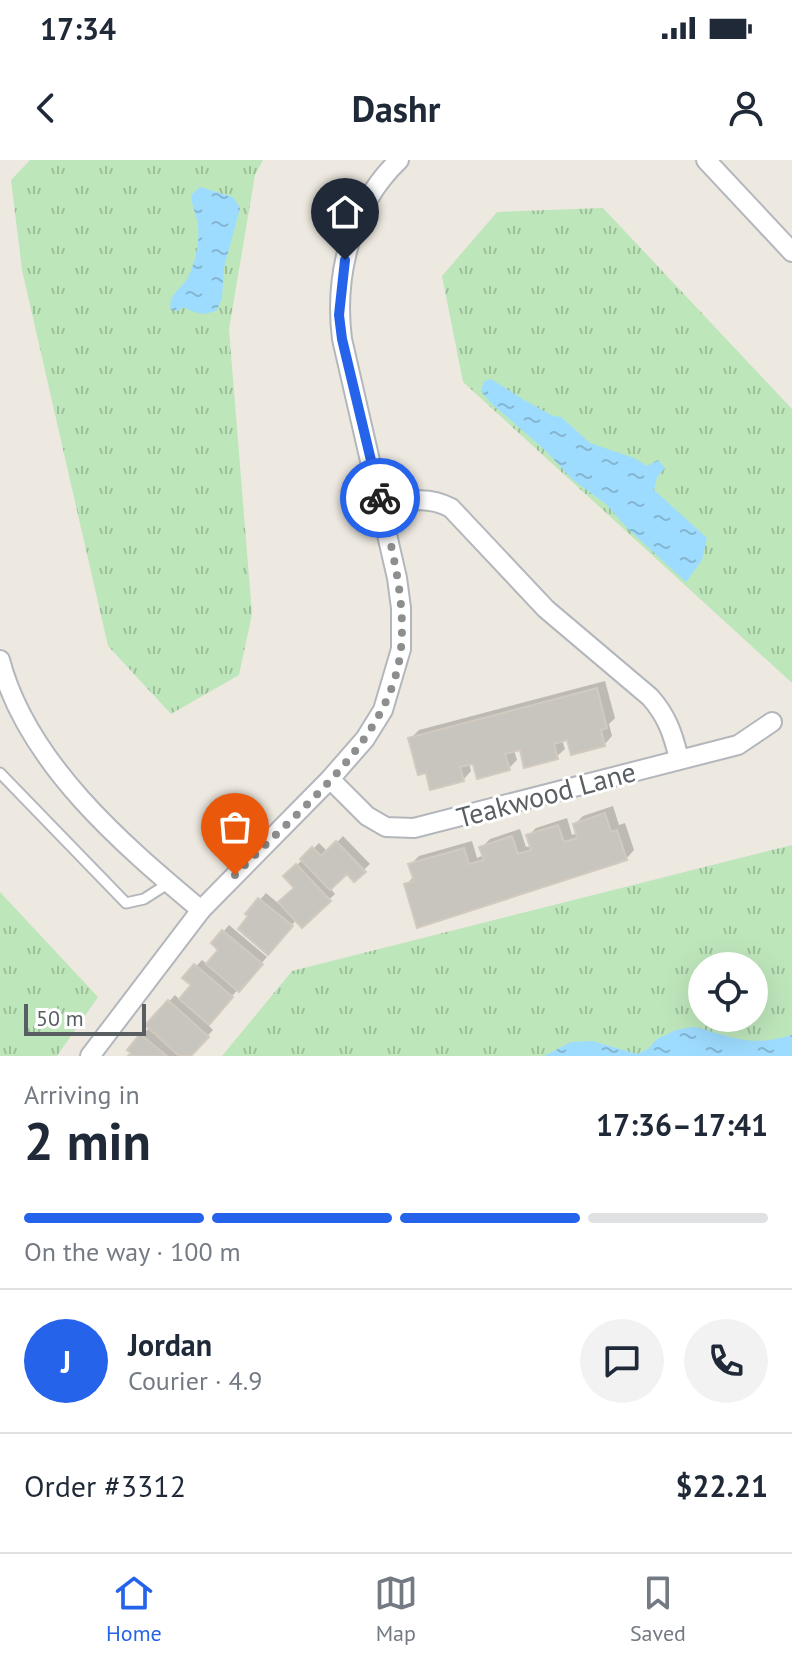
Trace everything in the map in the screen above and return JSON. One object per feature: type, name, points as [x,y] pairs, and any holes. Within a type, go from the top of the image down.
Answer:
[{"type":"street","points":[[90,1056],[201,910],[330,779],[365,739],[383,710],[401,649],[401,608],[339,315],[345,260],[351,237],[374,190],[399,160]]},
{"type":"street","points":[[706,160],[792,252]]},
{"type":"street","points":[[382,507],[435,499],[451,508],[546,609],[663,711],[673,733],[679,759]]},
{"type":"street","points":[[0,660],[3,688],[38,743],[81,799],[201,910]]},
{"type":"street","name":"Teakwood Lane","points":[[330,779],[367,816],[386,827],[414,828],[738,745],[772,722]]},
{"type":"lane","points":[[0,773],[126,903],[144,899],[169,883]]},
{"type":"green space","points":[[30,160],[263,160],[255,175],[229,329],[252,614],[239,675],[171,714],[108,646],[22,270],[11,180]]},
{"type":"green space","points":[[603,208],[792,409],[792,683],[463,382],[442,276],[497,212]]},
{"type":"green space","points":[[792,845],[792,1056],[222,1056],[292,971]]},
{"type":"green space","points":[[0,892],[98,997],[57,1056],[0,1056]]},
{"type":"water","points":[[200,187],[233,197],[240,208],[224,268],[222,298],[217,310],[204,314],[183,307],[178,311],[171,310],[170,305],[188,277],[195,259],[198,232],[191,195]]},
{"type":"water","points":[[491,379],[553,416],[561,417],[590,443],[634,458],[647,466],[658,460],[665,468],[657,477],[654,490],[707,538],[702,560],[686,582],[628,529],[606,504],[573,480],[546,451],[491,403],[481,391],[484,381]]},
{"type":"water","points":[[688,1028],[688,1032],[714,1032],[753,1041],[792,1035],[792,1056],[544,1056],[571,1042],[592,1041],[637,1054],[676,1030]]},
{"type":"building","points":[[597,688],[607,728],[601,730],[605,746],[571,755],[567,740],[554,744],[558,759],[524,768],[520,750],[505,754],[510,770],[477,779],[473,764],[460,767],[464,781],[430,790],[426,773],[418,775],[408,738]]},
{"type":"building","points":[[605,813],[611,832],[617,830],[627,860],[417,928],[404,884],[414,881],[408,864],[464,848],[469,864],[484,860],[479,847],[512,836],[518,854],[531,850],[526,835],[558,825],[564,842],[577,838],[573,824]]},
{"type":"building","points":[[336,841],[366,872],[354,882],[347,874],[330,890],[300,859],[312,847],[321,856]]},
{"type":"building","points":[[296,864],[331,901],[302,928],[278,902],[294,888],[283,876]]},
{"type":"building","points":[[258,898],[293,926],[268,955],[238,929]]},
{"type":"building","points":[[222,930],[263,964],[239,992],[206,964],[218,950],[211,943]]},
{"type":"building","points":[[194,964],[233,997],[209,1025],[179,999],[191,985],[182,978]]},
{"type":"building","points":[[168,1000],[209,1037],[191,1056],[179,1056],[145,1025]]},
{"type":"building","points":[[140,1034],[167,1056],[128,1056],[131,1053],[127,1050]]},
{"type":"way so far","points":[[235,875],[330,779],[365,739],[383,710],[401,649],[401,608],[380,498]]},
{"type":"route","points":[[345,260],[339,315],[342,339],[380,498]]}]
